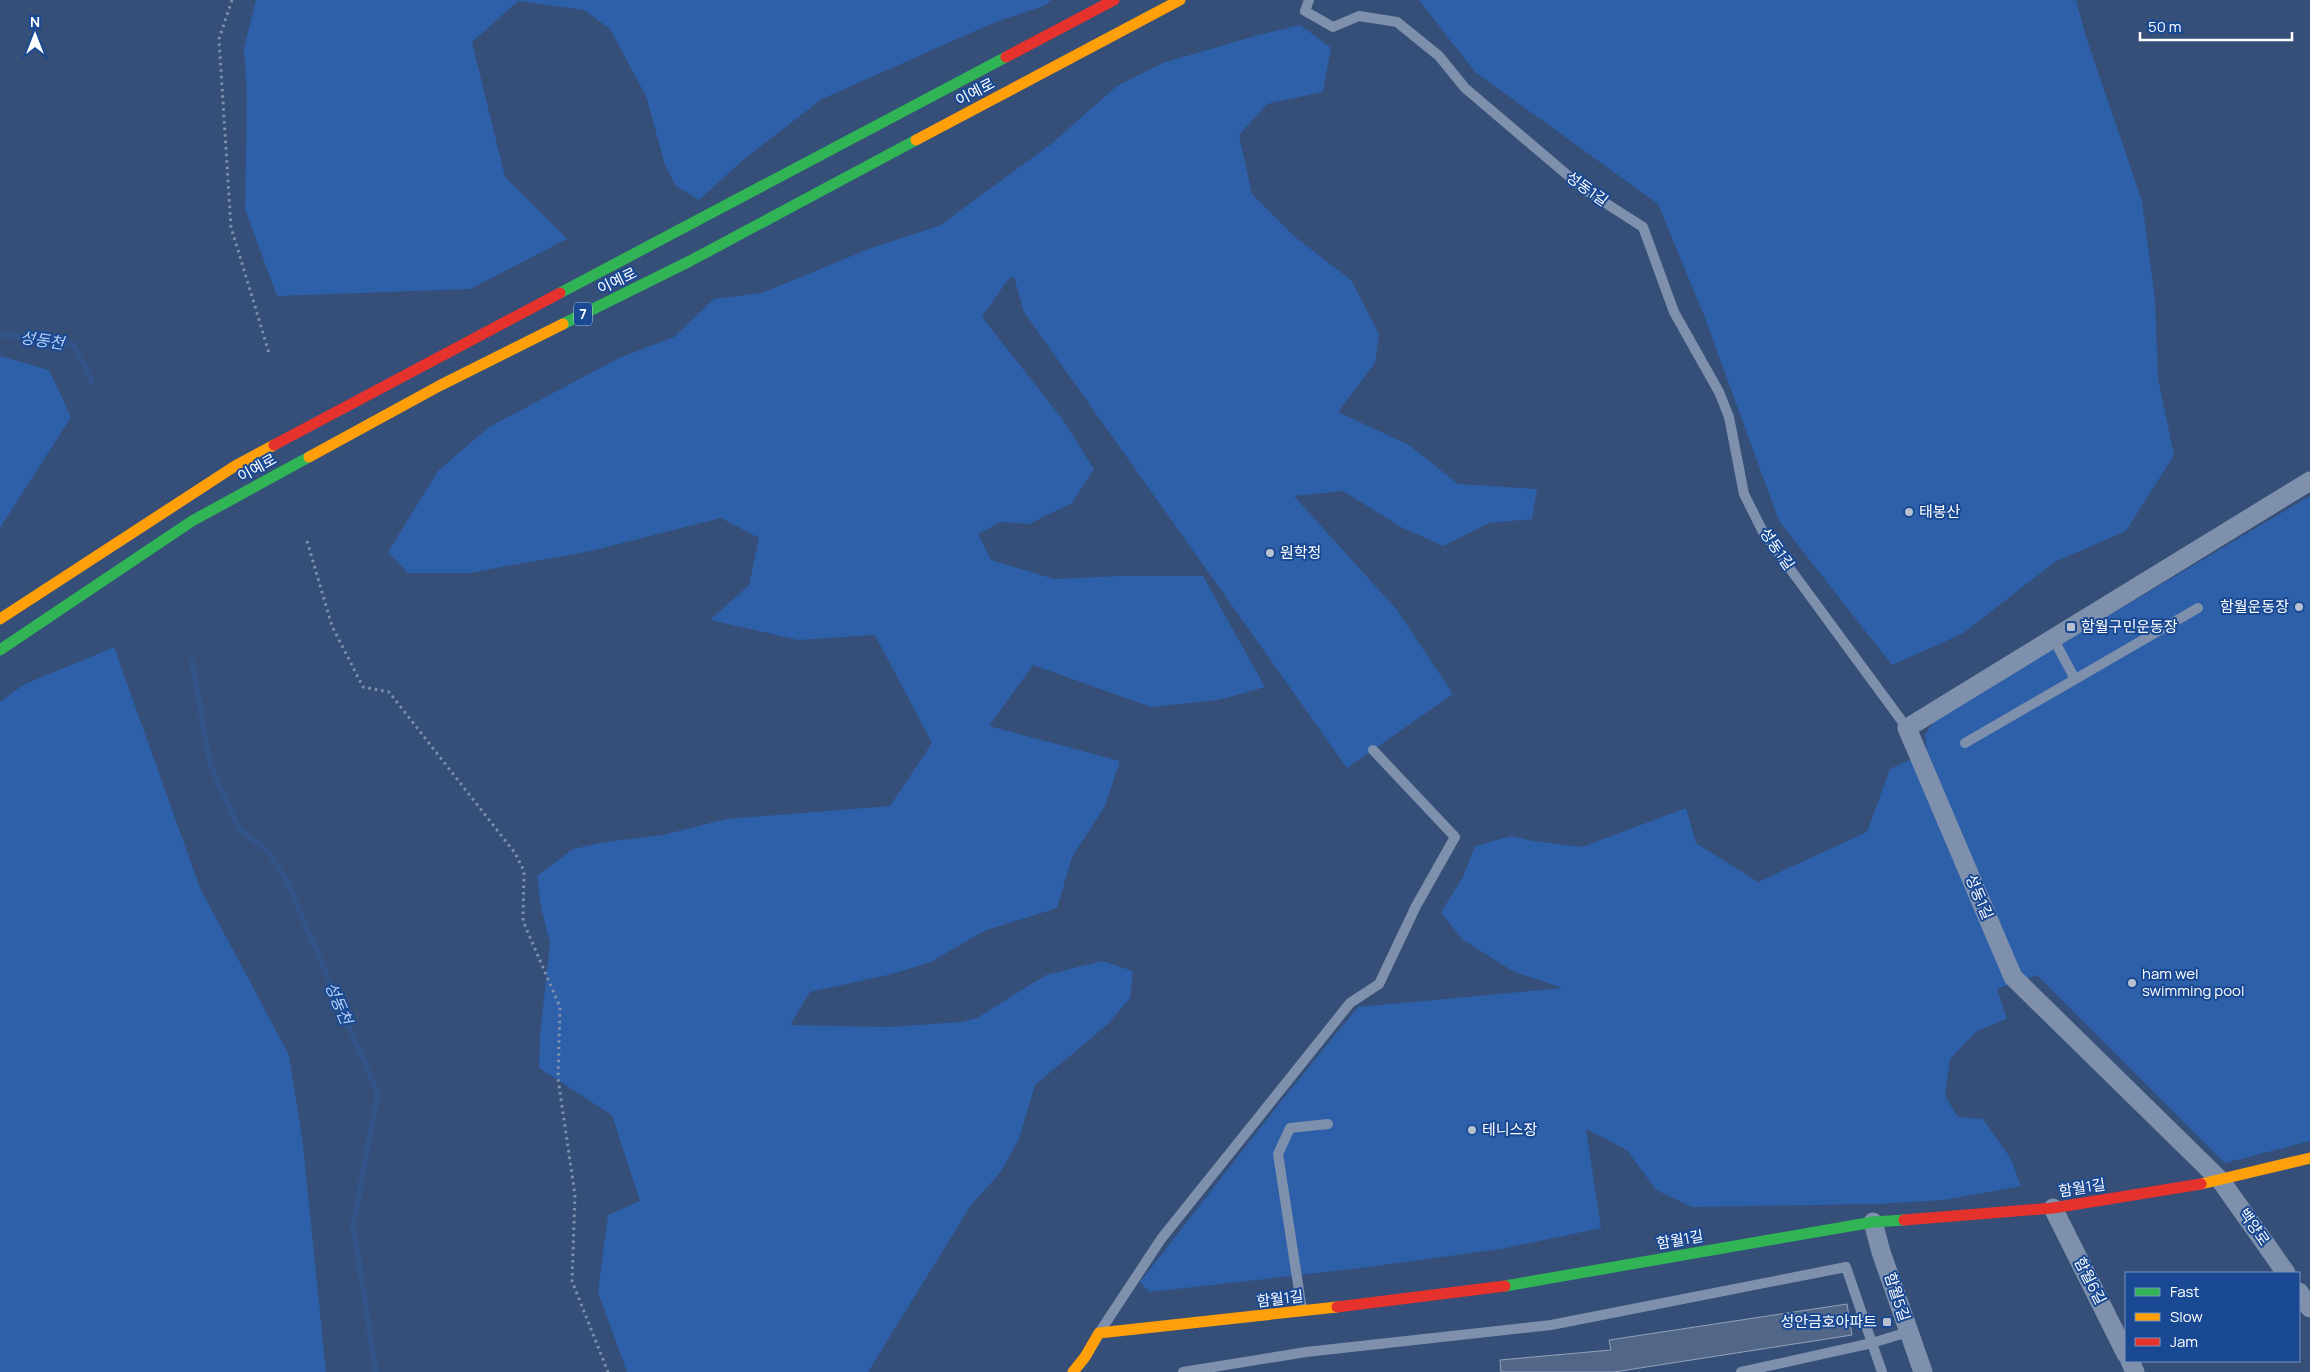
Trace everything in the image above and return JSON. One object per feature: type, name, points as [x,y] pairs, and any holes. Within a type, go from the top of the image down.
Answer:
[{"type":"main road","name":"이예로","points":[[0,620],[235,466],[1114,0]]},
{"type":"main road","name":"이예로","points":[[0,650],[200,516],[439,386],[690,261],[1180,0]]},
{"type":"main road","name":"함월1길","points":[[1099,1333],[1302,1311],[1525,1283],[1873,1222],[2053,1208],[2222,1181],[2310,1158]]},
{"type":"main road","points":[[1073,1372],[1088,1365],[1099,1333]]},
{"type":"street","points":[[1908,728],[2310,481]]},
{"type":"street","name":"성동1길","points":[[1908,728],[2013,977],[2222,1181]]},
{"type":"street","name":"백양로","points":[[2222,1181],[2285,1272]]},
{"type":"street","name":"함월6길","points":[[2053,1208],[2125,1352]]},
{"type":"street","name":"함월5길","points":[[1873,1222],[1908,1332],[1923,1372]]},
{"type":"street","points":[[2300,1293],[2310,1308]]},
{"type":"lane","name":"성동1길","points":[[1309,0],[1305,11],[1333,27],[1359,16],[1397,22],[1439,56],[1465,88],[1585,190],[1644,227],[1674,312],[1723,400],[1729,417],[1744,494],[1763,532],[1908,728]]},
{"type":"lane","points":[[1965,743],[2198,608]]},
{"type":"lane","points":[[2053,638],[2075,679]]},
{"type":"lane","points":[[1099,1333],[1161,1239],[1350,1003],[1379,984],[1416,906],[1455,837],[1373,750]]},
{"type":"lane","points":[[1302,1311],[1278,1154],[1290,1128],[1328,1124]]},
{"type":"lane","points":[[1183,1372],[1306,1352],[1551,1325],[1846,1267],[1882,1372]]},
{"type":"lane","points":[[1741,1372],[1872,1343],[1908,1332]]},
{"type":"path","points":[[232,0],[219,40],[231,227],[269,353]]},
{"type":"path","points":[[308,541],[332,626],[363,687],[389,692],[515,853],[524,871],[522,921],[560,1007],[558,1079],[575,1195],[572,1281],[608,1372]]},
{"type":"shaded area","points":[[256,0],[1051,0],[1044,6],[993,23],[822,99],[743,160],[699,200],[676,186],[665,165],[646,96],[610,29],[584,10],[518,1],[472,42],[505,177],[567,239],[470,289],[277,296],[245,209],[247,97],[244,48]]},
{"type":"shaded area","points":[[1419,0],[2076,0],[2086,37],[2142,201],[2155,299],[2158,379],[2174,455],[2126,531],[2055,562],[1962,634],[1892,665],[1779,521],[1705,318],[1658,204],[1475,72]]},
{"type":"shaded area","points":[[1300,25],[1331,48],[1323,92],[1267,104],[1239,135],[1252,194],[1295,237],[1351,280],[1379,334],[1375,363],[1338,412],[1409,445],[1458,484],[1537,489],[1532,519],[1489,523],[1443,546],[1401,527],[1343,491],[1294,496],[1397,610],[1453,694],[1347,768],[1024,312],[1014,277],[1009,278],[982,317],[1063,420],[1094,469],[1072,503],[1029,524],[1001,522],[978,534],[991,560],[1054,579],[1119,576],[1203,576],[1265,687],[1218,700],[1151,707],[1033,665],[989,726],[1120,761],[1105,806],[1072,857],[1057,908],[984,931],[931,962],[892,974],[810,992],[790,1025],[888,1027],[961,1022],[977,1018],[1046,975],[1102,961],[1133,971],[1130,998],[1107,1025],[1035,1085],[1019,1139],[1000,1173],[971,1205],[868,1372],[627,1372],[598,1292],[608,1215],[640,1201],[612,1115],[539,1068],[540,1036],[550,943],[541,907],[537,876],[573,849],[606,842],[663,835],[726,819],[890,806],[932,743],[875,635],[798,640],[710,620],[749,585],[759,538],[721,518],[591,551],[469,573],[408,573],[388,552],[438,471],[489,427],[619,358],[674,337],[714,299],[762,293],[871,248],[939,226],[1051,144],[1117,86],[1163,63],[1258,35]]},
{"type":"shaded area","points":[[0,356],[49,370],[71,417],[0,528]]},
{"type":"shaded area","points":[[2310,496],[2310,1141],[2225,1163],[2037,975],[1997,989],[2007,1019],[1977,1031],[1950,1059],[1945,1096],[1958,1117],[1983,1119],[2011,1159],[2021,1186],[1945,1200],[1878,1204],[1692,1207],[1656,1190],[1627,1150],[1586,1129],[1601,1228],[1501,1249],[1353,1269],[1149,1292],[1140,1282],[1282,1100],[1358,1007],[1563,988],[1514,972],[1462,939],[1441,912],[1463,877],[1475,846],[1511,836],[1533,841],[1582,847],[1686,808],[1696,843],[1758,882],[1867,832],[1890,769],[1927,752],[1925,735],[1936,718]]},
{"type":"shaded area","points":[[114,647],[200,888],[289,1055],[303,1144],[326,1372],[0,1372],[0,702],[23,685]]},
{"type":"building","points":[[1847,1304],[1852,1335],[1614,1372],[1501,1372],[1500,1360],[1611,1350],[1609,1340]]},
{"type":"waterway","name":"성동천","points":[[0,334],[73,344],[92,381]]},
{"type":"waterway","name":"성동천","points":[[192,660],[210,764],[239,829],[269,852],[288,884],[378,1094],[353,1225],[376,1372]]},
{"type":"traffic: fast","points":[[560,293],[1006,57]]},
{"type":"traffic: fast","points":[[563,324],[690,261],[916,140]]},
{"type":"traffic: fast","points":[[0,650],[192,521],[309,457]]},
{"type":"traffic: fast","points":[[1505,1286],[1873,1222],[1904,1220]]},
{"type":"traffic: slow","points":[[916,140],[1180,0]]},
{"type":"traffic: slow","points":[[309,457],[439,386],[563,324]]},
{"type":"traffic: slow","points":[[0,619],[235,466],[274,445]]},
{"type":"traffic: slow","points":[[2201,1184],[2310,1158]]},
{"type":"traffic: slow","points":[[1073,1372],[1085,1357],[1099,1333],[1337,1307]]},
{"type":"traffic: jam","points":[[1006,57],[1114,0]]},
{"type":"traffic: jam","points":[[274,445],[560,293]]},
{"type":"traffic: jam","points":[[1904,1220],[2053,1208],[2201,1184]]},
{"type":"traffic: jam","points":[[1337,1307],[1505,1286]]},
{"type":"place","name":"태봉산","points":[[1909,512]]},
{"type":"place","name":"원학정","points":[[1270,553]]},
{"type":"place","name":"함월운동장","points":[[2299,607]]},
{"type":"place","name":"함월구민운동장","points":[[2071,627]]},
{"type":"place","name":"ham wel swimming pool","points":[[2132,983]]},
{"type":"place","name":"테니스장","points":[[1472,1130]]},
{"type":"place","name":"성안금호아파트","points":[[1887,1322]]}]
